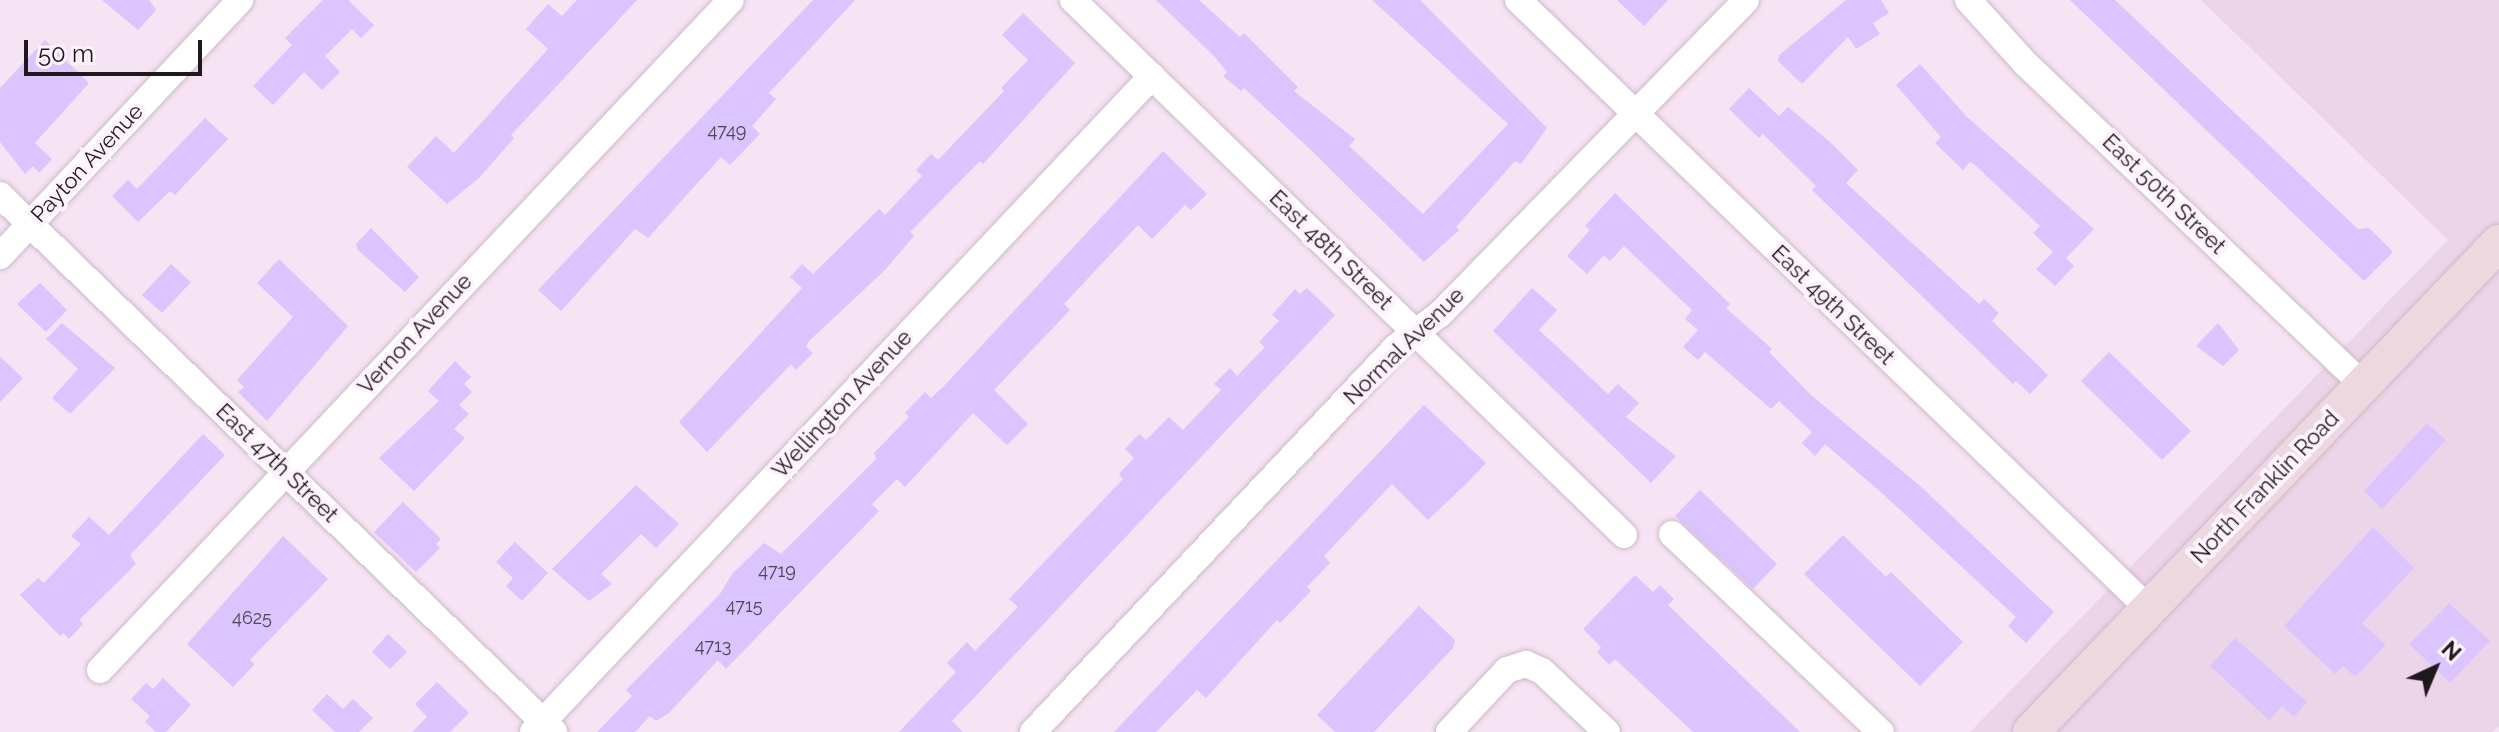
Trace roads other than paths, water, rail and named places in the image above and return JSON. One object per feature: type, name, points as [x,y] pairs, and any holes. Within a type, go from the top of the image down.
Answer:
[{"type":"main road","name":"North Franklin Road","points":[[2031,732],[2499,243]]},
{"type":"street","name":"Payton Avenue","points":[[0,256],[240,0]]},
{"type":"street","name":"Vernon Avenue","points":[[100,670],[731,0]]},
{"type":"street","name":"East 48th Street","points":[[1073,0],[1624,535]]},
{"type":"street","name":"East 49th Street","points":[[1518,0],[2148,608]]},
{"type":"street","name":"Normal Avenue","points":[[1033,732],[1396,347],[1440,314],[1632,112],[1746,0]]},
{"type":"street","name":"East 50th Street","points":[[1968,0],[2025,63],[2363,385]]},
{"type":"street","name":"Wellington Avenue","points":[[544,728],[1152,76]]},
{"type":"street","name":"East 47th Street","points":[[0,195],[286,471],[544,728]]},
{"type":"street","points":[[1672,534],[1878,731]]},
{"type":"street","points":[[1449,732],[1507,670],[1526,664],[1542,671],[1607,732]]}]
